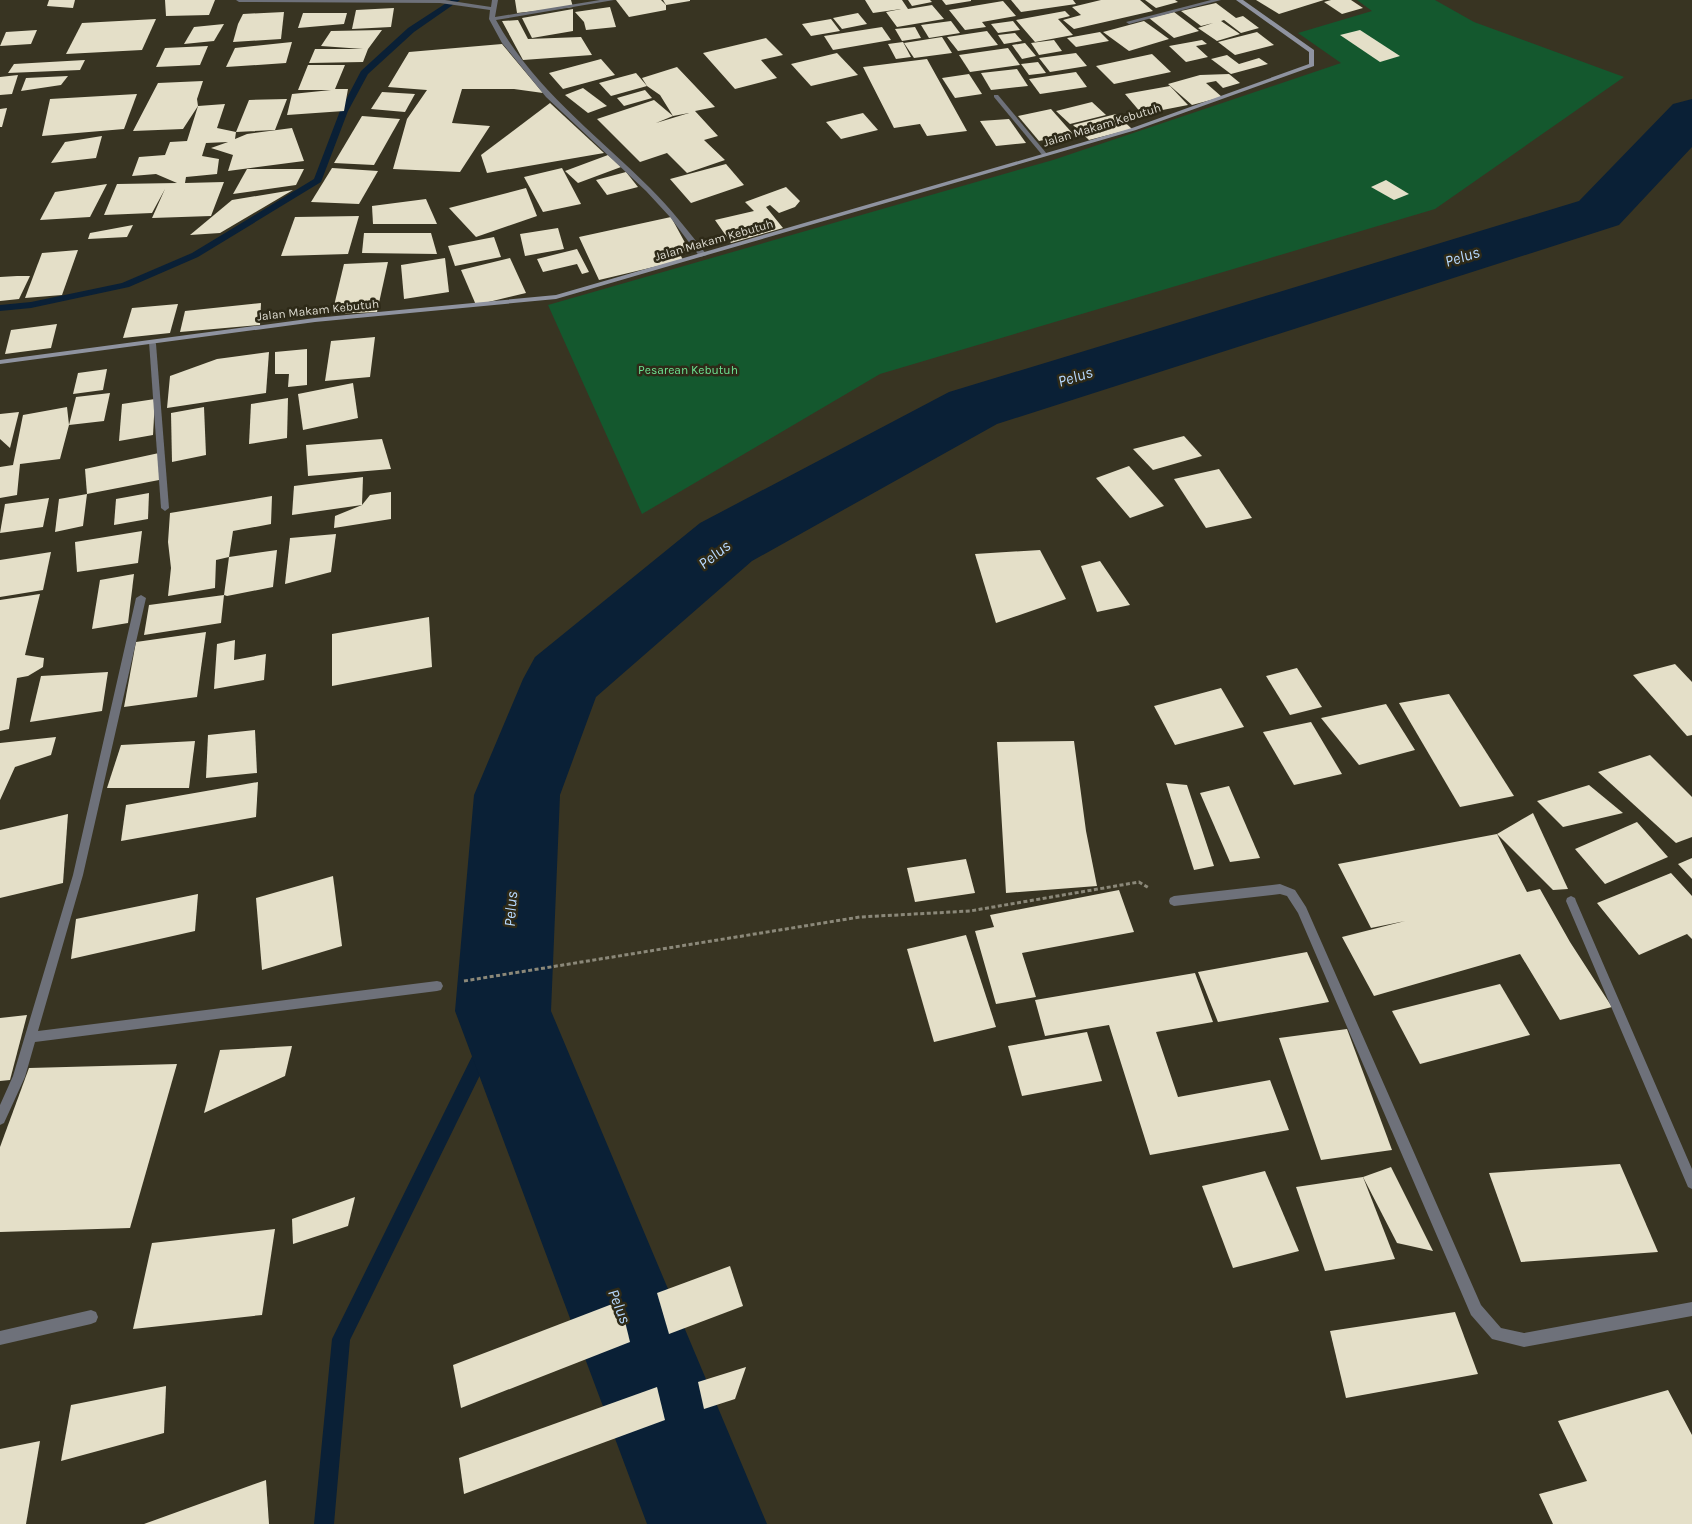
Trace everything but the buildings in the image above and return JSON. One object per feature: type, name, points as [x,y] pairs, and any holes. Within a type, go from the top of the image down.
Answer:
[{"type":"street","points":[[239,0],[440,0],[493,9]]},
{"type":"street","points":[[495,0],[492,19],[505,43],[548,96],[648,190],[672,216],[703,255]]},
{"type":"street","points":[[492,19],[611,0]]},
{"type":"street","points":[[1129,22],[1218,0]]},
{"type":"street","name":"Jalan Makam Kebutuh","points":[[0,362],[152,344],[315,320],[556,297],[1134,129],[1312,65],[1312,51],[1239,0]]},
{"type":"street","points":[[996,96],[1045,155]]},
{"type":"street","points":[[152,344],[165,508]]},
{"type":"street","points":[[0,1119],[19,1077],[36,1013],[78,876],[141,598]]},
{"type":"street","points":[[1174,901],[1280,889],[1291,893],[1302,910],[1476,1310],[1497,1334],[1524,1340],[1692,1309]]},
{"type":"street","points":[[1571,901],[1692,1183]]},
{"type":"street","points":[[31,1037],[437,986]]},
{"type":"street","points":[[0,1338],[91,1317]]},
{"type":"path","points":[[437,986],[860,917],[970,912],[1139,882],[1174,901]]},
{"type":"green space","name":"Pesarean Kebutuh","points":[[1357,0],[1435,0],[1474,22],[1624,77],[1435,209],[880,374],[642,514],[548,305],[1053,160],[1341,63],[1298,33],[1372,11]]},
{"type":"waterway","points":[[0,308],[31,305],[125,285],[195,255],[318,180],[344,111],[364,73],[411,30],[456,0]]},
{"type":"waterway","name":"Pelus","points":[[707,1524],[503,1011],[517,795],[563,679],[726,542],[973,408],[1599,213],[1692,115]]},
{"type":"waterway","points":[[324,1524],[341,1339],[503,1011]]}]
